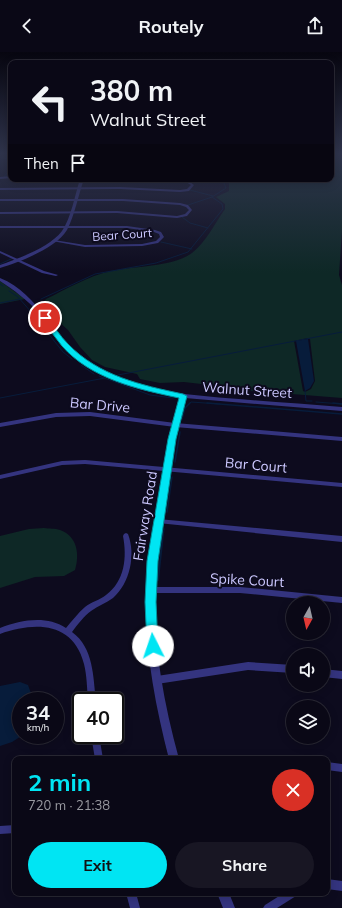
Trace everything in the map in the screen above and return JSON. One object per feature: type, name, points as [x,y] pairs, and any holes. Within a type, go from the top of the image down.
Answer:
[{"type":"street","points":[[0,267],[54,241],[63,233],[77,193]]},
{"type":"street","points":[[0,200],[153,201],[184,205],[191,210],[186,215],[174,217],[132,213],[0,213]]},
{"type":"street","points":[[0,227],[66,226]]},
{"type":"street","name":"Bear Court","points":[[54,241],[85,246],[142,245],[155,243],[162,237],[160,233],[155,231],[137,228],[66,226]]},
{"type":"street","points":[[0,252],[43,272],[56,275]]},
{"type":"street","name":"Walnut Street","points":[[0,279],[28,300],[76,356],[92,367],[118,379],[140,387],[183,396],[342,410]]},
{"type":"street","name":"Fairway Road","points":[[173,756],[163,715],[157,680],[151,630],[150,590],[158,521],[175,425],[183,396]]},
{"type":"street","name":"Bar Drive","points":[[0,425],[56,415],[79,413],[175,425]]},
{"type":"street","points":[[175,425],[342,439]]},
{"type":"street","points":[[0,476],[70,462],[167,469]]},
{"type":"street","name":"Bar Court","points":[[167,469],[342,485]]},
{"type":"street","points":[[158,521],[342,539]]},
{"type":"street","points":[[67,632],[83,614],[109,596],[121,584],[125,574],[129,554],[126,536]]},
{"type":"street","name":"Spike Court","points":[[150,590],[240,590],[342,600]]},
{"type":"street","points":[[0,631],[21,623],[36,622],[49,624],[67,632],[79,644],[86,658],[91,692]]},
{"type":"street","points":[[157,680],[242,666],[262,666],[286,669]]},
{"type":"street","points":[[330,674],[342,675]]},
{"type":"street","points":[[96,744],[98,756]]},
{"type":"street","points":[[330,766],[342,768]]},
{"type":"street","points":[[0,830],[12,829]]},
{"type":"street","points":[[330,884],[342,886]]},
{"type":"street","points":[[132,896],[135,908]]},
{"type":"street","points":[[224,896],[229,908]]},
{"type":"street","points":[[268,908],[288,896]]},
{"type":"green space","points":[[225,193],[342,193],[342,230],[339,275],[342,285],[342,398],[227,389],[210,385],[184,382],[160,383],[140,379],[137,374],[105,367],[92,360],[80,347],[68,330],[58,321],[43,303],[46,299],[86,279],[102,273],[120,269],[164,264],[184,258],[197,249],[225,209],[225,204],[216,197]],"holes":[[[308,338],[310,339],[315,381],[311,389],[305,392],[303,391],[294,341]]]},
{"type":"green space","points":[[0,281],[25,299],[0,304]]},
{"type":"green space","points":[[44,528],[60,530],[66,533],[74,541],[77,552],[75,570],[64,576],[35,577],[0,588],[0,536],[29,529]]},
{"type":"water","points":[[308,339],[314,381],[310,388],[305,391],[296,341]]},
{"type":"water","points":[[20,682],[28,685],[30,692],[12,692],[12,742],[0,746],[0,686]]},
{"type":"waterway","points":[[201,193],[213,196]]},
{"type":"waterway","points":[[212,197],[218,193]]},
{"type":"waterway","points":[[188,205],[212,197]]},
{"type":"waterway","points":[[208,228],[223,209],[222,204],[212,197]]},
{"type":"waterway","points":[[182,217],[190,223],[208,228]]},
{"type":"waterway","points":[[191,249],[208,228]]},
{"type":"waterway","points":[[161,242],[191,249]]},
{"type":"waterway","points":[[41,299],[95,274],[156,263],[188,252],[191,249]]},
{"type":"waterway","points":[[0,264],[11,259]]},
{"type":"waterway","points":[[9,291],[20,299]]},
{"type":"waterway","points":[[0,303],[20,299]]},
{"type":"waterway","points":[[20,299],[39,321]]},
{"type":"waterway","points":[[43,327],[63,352],[72,359]]},
{"type":"waterway","points":[[118,375],[342,332]]},
{"type":"waterway","points":[[81,365],[94,374]]},
{"type":"waterway","points":[[99,376],[105,378]]},
{"type":"waterway","points":[[0,398],[105,378]]},
{"type":"waterway","points":[[105,378],[150,395],[173,398]]},
{"type":"waterway","points":[[305,391],[306,401],[312,401]]},
{"type":"waterway","points":[[182,419],[185,408],[191,402],[215,404]]},
{"type":"waterway","points":[[316,402],[342,404],[333,403]]},
{"type":"waterway","points":[[207,403],[215,404]]},
{"type":"waterway","points":[[215,404],[220,404]]},
{"type":"waterway","points":[[215,404],[342,414]]},
{"type":"waterway","points":[[175,462],[180,432]]},
{"type":"waterway","points":[[167,512],[172,477]]},
{"type":"waterway","points":[[163,535],[164,529]]},
{"type":"waterway","points":[[158,580],[163,534]]},
{"type":"route","points":[[45,318],[65,345],[76,356],[92,367],[140,387],[156,392],[183,396],[172,439],[152,561],[150,602],[153,646]]}]
